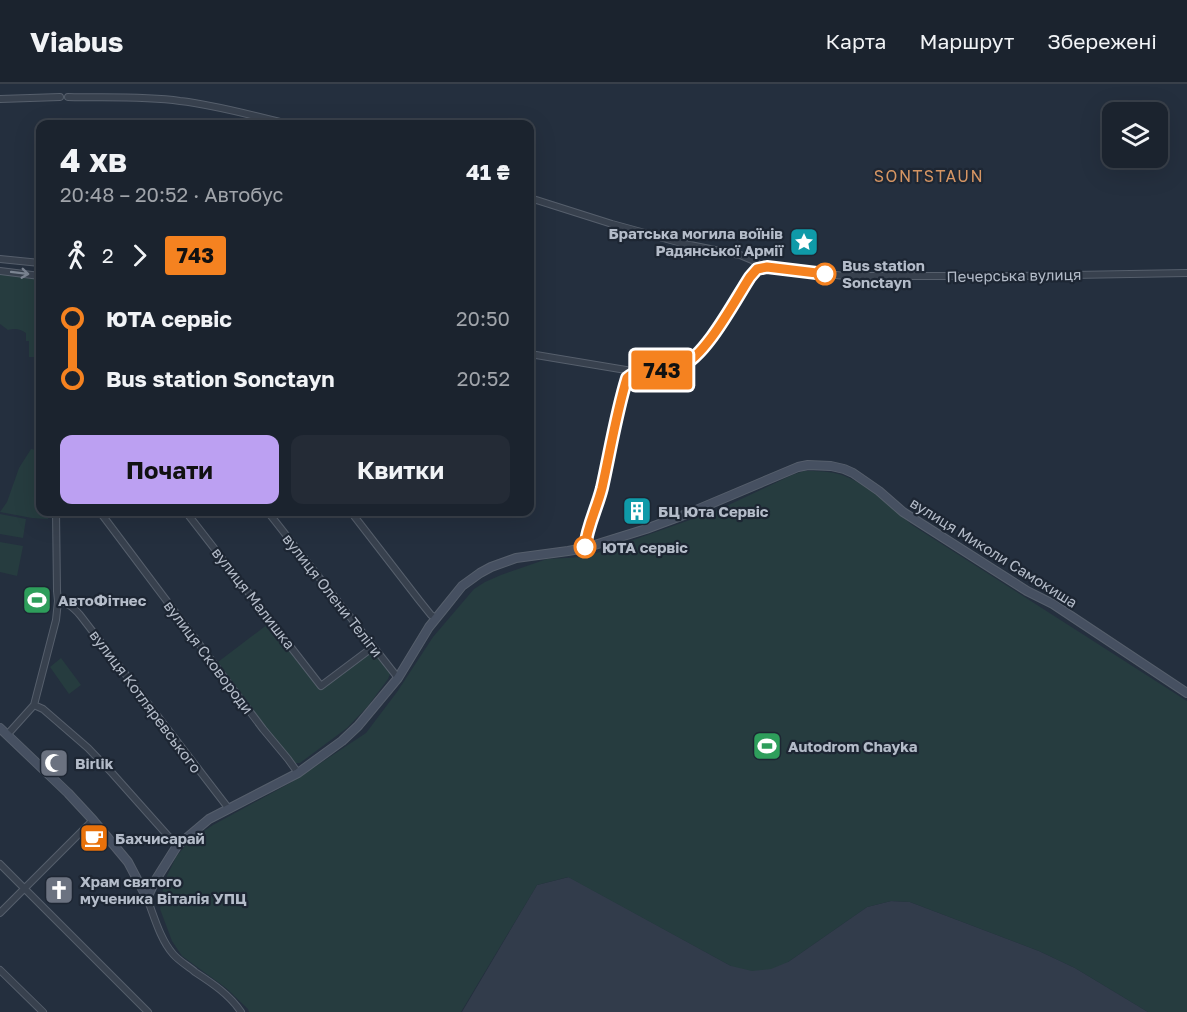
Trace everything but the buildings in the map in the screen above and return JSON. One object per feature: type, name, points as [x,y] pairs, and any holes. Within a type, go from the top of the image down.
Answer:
[{"type":"street","points":[[0,99],[60,97]]},
{"type":"street","points":[[68,98],[177,100],[271,120]]},
{"type":"street","name":"Печерська вулиця","points":[[534,199],[685,244],[740,255],[762,267],[845,276],[1187,273]]},
{"type":"street","points":[[0,259],[36,263]]},
{"type":"street","points":[[534,355],[634,372],[672,368],[685,364],[696,357],[750,277],[762,267]]},
{"type":"street","points":[[0,271],[36,276]]},
{"type":"street","points":[[585,548],[586,538],[602,490],[627,378],[634,372]]},
{"type":"street","name":"вулиця Миколи Самокиша","points":[[147,898],[177,846],[209,819],[298,773],[350,733],[398,678],[436,618],[462,586],[480,573],[516,558],[585,548],[668,521],[790,469],[808,465],[837,467],[863,479],[903,512],[1027,591],[1053,604],[1187,693]]},
{"type":"street","points":[[7,735],[34,705],[56,620],[58,601],[56,516]]},
{"type":"street","name":"вулиця Сковороди","points":[[103,516],[298,773]]},
{"type":"street","name":"вулиця Малишка","points":[[189,516],[321,686],[372,647]]},
{"type":"street","name":"вулиця Олени Теліги","points":[[271,516],[398,678]]},
{"type":"street","points":[[354,516],[431,615],[436,618]]},
{"type":"street","name":"вулиця Котляревського","points":[[58,601],[74,607],[229,809]]},
{"type":"street","points":[[34,705],[42,709],[88,748],[177,846]]},
{"type":"street","points":[[0,728],[68,793],[128,862],[173,954],[219,988],[241,1012]]},
{"type":"street","points":[[0,913],[93,820]]},
{"type":"street","points":[[0,864],[148,1012]]},
{"type":"street","points":[[0,969],[43,1012]]},
{"type":"shaded area","points":[[569,877],[731,966],[788,962],[867,907],[891,901],[910,902],[1039,951],[1075,968],[1148,1012],[462,1012],[537,885]]},
{"type":"green space","points":[[0,273],[36,278],[36,357],[29,357],[29,341],[26,341],[26,333],[18,329],[8,330],[0,324]]},
{"type":"green space","points":[[31,449],[36,450],[36,516],[48,516],[48,519],[0,512],[7,502],[19,468]]},
{"type":"green space","name":"Autodrom Chayka","points":[[804,471],[837,474],[861,484],[912,525],[1187,701],[1187,1012],[1148,1012],[1075,968],[1039,951],[910,902],[891,901],[867,907],[788,962],[771,969],[752,971],[731,966],[568,877],[537,885],[461,1012],[249,1012],[226,988],[182,956],[172,941],[160,909],[164,882],[176,857],[190,840],[292,782],[366,733],[397,692],[433,637],[474,589],[501,575],[547,559],[585,557],[718,510]]},
{"type":"green space","points":[[0,514],[26,519],[23,538],[0,534]]},
{"type":"green space","points":[[0,542],[23,546],[17,576],[0,572]]},
{"type":"green space","points":[[268,624],[321,689],[370,651],[375,652],[390,674],[368,706],[347,728],[300,763],[295,763],[267,730],[218,662]]},
{"type":"green space","points":[[61,658],[81,685],[69,694],[50,667]]},
{"type":"bus line","name":"743","points":[[585,547],[602,490],[627,378],[634,372],[664,370],[679,366],[696,357],[757,269],[767,267],[825,274]]},
{"type":"place","name":"Братська могила воїнів Радянської Армії","points":[[804,242]]},
{"type":"place","name":"Bus station Sonctayn","points":[[825,274]]},
{"type":"place","name":"БЦ Юта Сервіс","points":[[637,511]]},
{"type":"place","name":"ЮТА сервіс","points":[[585,547]]},
{"type":"place","name":"АвтоФітнес","points":[[37,600]]},
{"type":"place","name":"Autodrom Chayka","points":[[767,746]]},
{"type":"place","name":"Birlik","points":[[54,763]]},
{"type":"place","name":"Бахчисарай","points":[[94,838]]},
{"type":"place","name":"Храм святого мученика Віталія УПЦ","points":[[59,890]]},
{"type":"district","name":"SONTSTAUN","points":[[929,176]]}]
